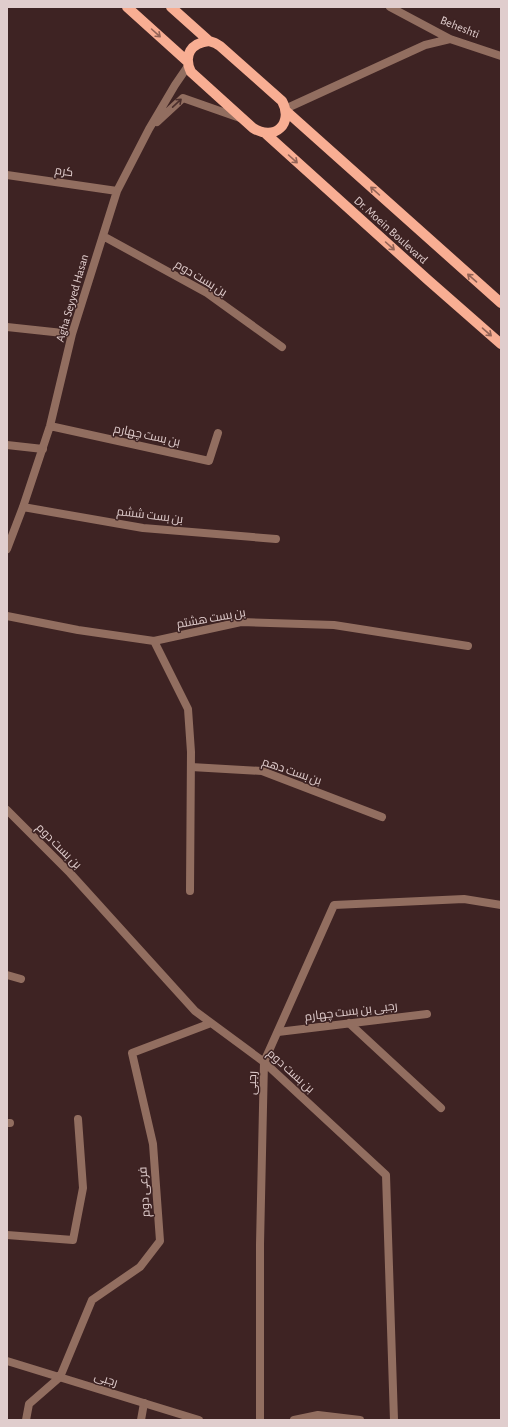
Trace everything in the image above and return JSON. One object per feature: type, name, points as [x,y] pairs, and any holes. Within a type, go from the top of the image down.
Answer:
[{"type":"main road","points":[[127,7],[188,64]]},
{"type":"main road","points":[[171,7],[209,41]]},
{"type":"main road","points":[[188,64],[188,54],[192,48],[196,44],[209,41]]},
{"type":"main road","name":"Dr. Moein Boulevard","points":[[209,41],[215,42],[220,46],[282,101],[286,110],[501,304]]},
{"type":"main road","name":"Dr. Moein Boulevard","points":[[188,64],[191,72],[244,120],[259,132],[265,133],[501,344]]},
{"type":"main road","points":[[265,133],[271,133],[278,130],[282,126],[286,120],[286,110]]},
{"type":"street","name":"Beheshti","points":[[394,8],[450,38],[501,56]]},
{"type":"street","points":[[286,110],[425,45],[450,38]]},
{"type":"street","name":"Agha Seyyed Hasan","points":[[7,549],[43,449],[72,334],[117,190],[149,130],[188,64]]},
{"type":"street","points":[[149,130],[183,98],[244,120]]},
{"type":"street","name":"کرم","points":[[7,175],[117,190]]},
{"type":"street","name":"بن بست دوم","points":[[103,236],[207,293],[282,347]]},
{"type":"street","points":[[7,327],[72,334]]},
{"type":"street","name":"بن بست چهارم","points":[[50,426],[209,461],[218,433]]},
{"type":"street","points":[[7,446],[43,449]]},
{"type":"street","name":"بن بست ششم","points":[[23,507],[143,528],[276,539]]},
{"type":"street","name":"بن بست هشتم","points":[[7,616],[78,630],[154,641],[241,622],[334,625],[468,646]]},
{"type":"street","points":[[154,641],[188,709],[191,767],[190,891]]},
{"type":"street","name":"بن بست دهم","points":[[191,767],[262,771],[382,817]]},
{"type":"street","name":"بن بست دوم","points":[[7,810],[70,873],[195,1010],[264,1062],[386,1175],[394,1420]]},
{"type":"street","name":"رجبی","points":[[260,1420],[260,1244],[264,1062],[334,906],[464,899],[501,904]]},
{"type":"street","points":[[7,975],[21,979]]},
{"type":"street","name":"رجبی بن بست چهارم","points":[[278,1032],[427,1014]]},
{"type":"street","name":"فرعی دوم","points":[[60,1377],[92,1300],[140,1268],[160,1241],[153,1144],[132,1053],[211,1023]]},
{"type":"street","points":[[349,1023],[441,1108]]},
{"type":"street","points":[[7,1235],[73,1240],[83,1188],[78,1120]]},
{"type":"street","name":"رجبی","points":[[7,1361],[199,1420]]},
{"type":"street","points":[[26,1420],[29,1404],[60,1377]]},
{"type":"street","points":[[141,1420],[144,1403]]},
{"type":"street","points":[[294,1420],[318,1415],[360,1420]]}]
